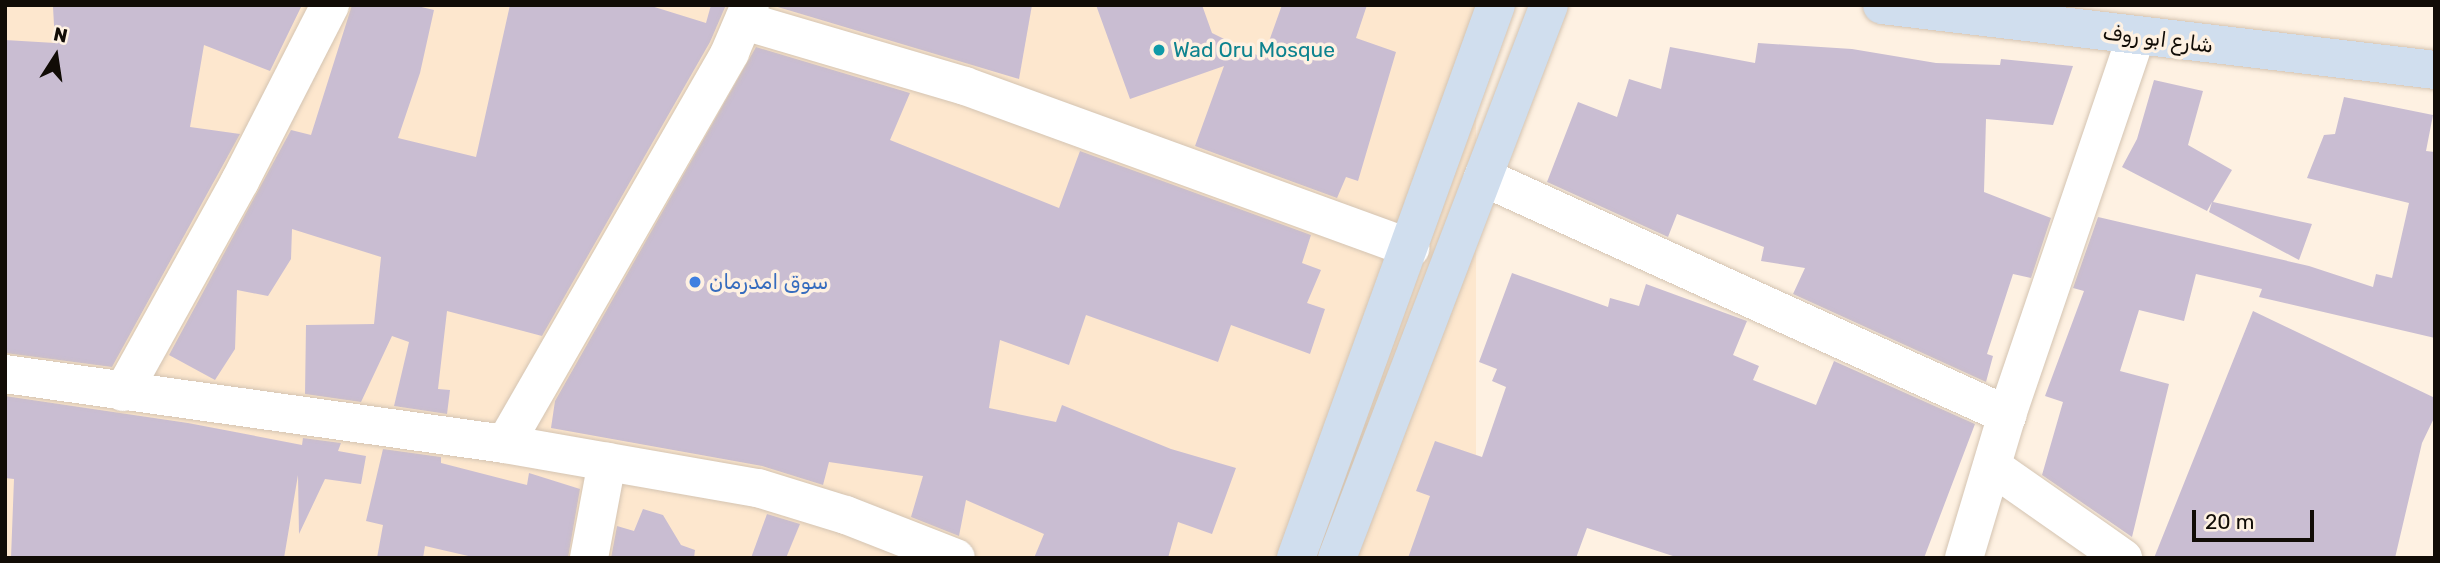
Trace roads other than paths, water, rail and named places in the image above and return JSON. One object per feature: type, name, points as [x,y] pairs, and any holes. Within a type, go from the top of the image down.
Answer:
[{"type":"main road","points":[[1296,558],[1389,309],[1496,5]]},
{"type":"main road","points":[[1337,558],[1549,5]]},
{"type":"main road","name":"شارع ابو روف","points":[[1882,5],[2136,37],[2435,69]]},
{"type":"main road","points":[[1389,309],[1428,324]]},
{"type":"street","points":[[123,392],[240,181],[330,5]]},
{"type":"street","points":[[505,444],[747,13],[997,97],[1410,248]]},
{"type":"street","points":[[1964,558],[2007,415],[2136,37]]},
{"type":"street","points":[[1483,177],[2007,415]]},
{"type":"street","points":[[5,374],[505,444],[783,495],[956,558]]},
{"type":"street","points":[[589,558],[607,462]]},
{"type":"street","points":[[1993,467],[2123,558]]},
{"type":"place","name":"Wad Oru Mosque","points":[[1159,50]]},
{"type":"place","name":"سوق امدرمان","points":[[695,282]]}]
